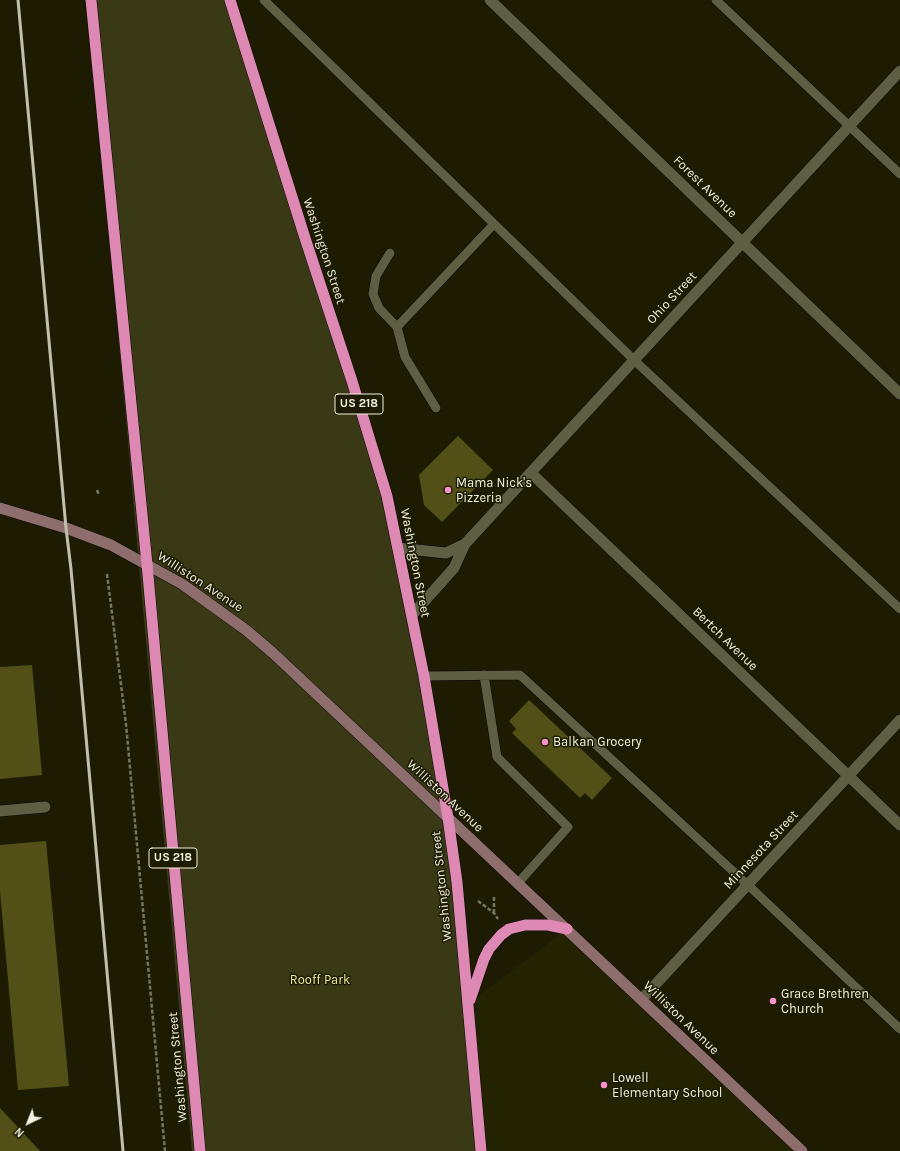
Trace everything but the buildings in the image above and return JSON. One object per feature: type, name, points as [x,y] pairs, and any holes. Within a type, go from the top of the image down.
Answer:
[{"type":"highway","name":"Washington Street","points":[[91,0],[147,564],[200,1151]]},
{"type":"highway","name":"Washington Street","points":[[233,1],[387,496],[424,676],[448,818],[457,882],[481,1151]]},
{"type":"highway","points":[[468,1004],[484,959],[489,949],[501,935],[509,929],[525,925],[548,925],[567,929]]},
{"type":"main road","name":"Williston Avenue","points":[[0,508],[66,528],[111,545],[182,584],[246,630],[279,658],[802,1151]]},
{"type":"street","name":"Forest Avenue","points":[[490,0],[900,394]]},
{"type":"street","name":"Ohio Street","points":[[412,615],[454,568],[465,544],[900,71]]},
{"type":"street","name":"Bertch Avenue","points":[[531,473],[900,825]]},
{"type":"street","name":"Ohio Street","points":[[398,548],[446,552],[465,544]]},
{"type":"street","name":"Minnesota Street","points":[[642,999],[900,720]]},
{"type":"street","points":[[0,811],[45,807]]},
{"type":"lane","points":[[264,0],[634,360],[900,609]]},
{"type":"lane","points":[[716,0],[900,174]]},
{"type":"lane","points":[[397,327],[494,224]]},
{"type":"lane","points":[[390,253],[376,276],[374,294],[379,308],[397,327],[405,357],[436,408]]},
{"type":"lane","points":[[484,675],[497,757],[568,827],[518,883]]},
{"type":"lane","points":[[424,676],[520,675],[748,885],[900,1029]]},
{"type":"path","points":[[97,490],[100,495]]},
{"type":"path","points":[[107,574],[126,724],[165,1151]]},
{"type":"path","points":[[494,896],[494,913]]},
{"type":"path","points":[[478,901],[494,913],[499,920]]},
{"type":"shaded area","name":"Lowell Elementary School","points":[[567,929],[802,1151],[481,1151],[468,1004]]},
{"type":"green space","name":"Rooff Park","points":[[88,0],[232,0],[387,496],[448,818],[479,1151],[192,1151]]},
{"type":"railway","points":[[18,0],[123,1151]]},
{"type":"place","name":"Mama Nick's Pizzeria","points":[[448,490]]},
{"type":"place","name":"Balkan Grocery","points":[[545,742]]},
{"type":"place","name":"Grace Brethren Church","points":[[773,1001]]},
{"type":"place","name":"Lowell Elementary School","points":[[604,1085]]}]
